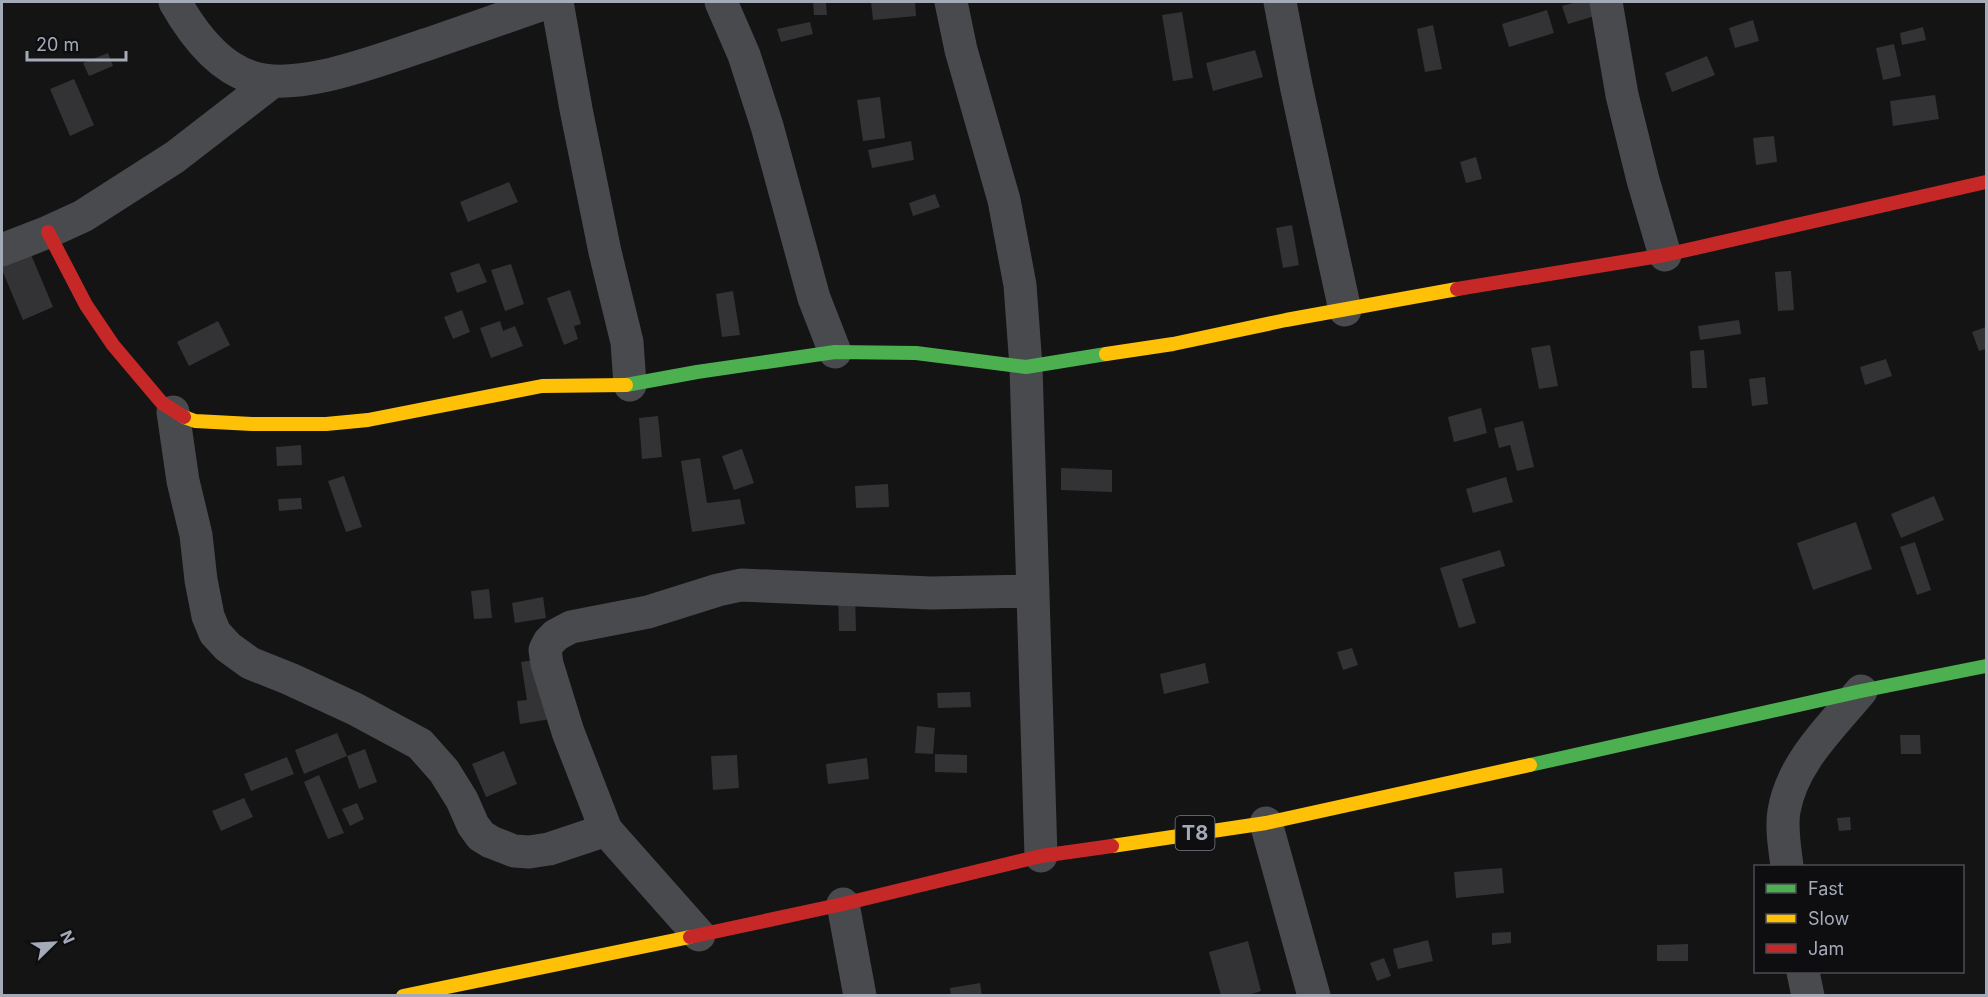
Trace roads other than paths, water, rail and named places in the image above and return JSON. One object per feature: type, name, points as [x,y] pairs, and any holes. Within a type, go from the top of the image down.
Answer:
[{"type":"main road","points":[[48,232],[86,305],[114,345],[162,403],[173,412],[195,421],[326,424],[368,420],[542,386],[630,385],[697,372],[835,352],[916,353],[1026,367],[1173,344],[1512,279],[1665,255],[1986,182]]},
{"type":"main road","name":"T8","points":[[403,996],[843,904],[1041,856],[1266,823],[1861,691],[1986,666]]},
{"type":"street","points":[[175,2],[207,48],[231,67],[250,77],[272,82],[302,80],[369,63],[549,2]]},
{"type":"street","points":[[557,2],[576,110],[627,342],[630,385]]},
{"type":"street","points":[[721,2],[744,55],[813,298],[835,352]]},
{"type":"street","points":[[951,2],[1004,200],[1020,285],[1026,367],[1041,856]]},
{"type":"street","points":[[1281,2],[1296,85],[1345,310]]},
{"type":"street","points":[[1606,2],[1622,95],[1665,255]]},
{"type":"street","points":[[2,250],[83,216],[175,157],[272,82]]},
{"type":"street","points":[[173,412],[183,480],[196,535],[208,616],[215,633],[228,647],[250,663],[355,709],[420,744],[450,781],[462,800],[473,825],[481,836],[491,842],[514,851],[529,852],[549,849],[606,830]]},
{"type":"street","points":[[699,935],[606,830],[568,732],[547,664],[545,650],[549,642],[556,635],[571,627],[648,612],[741,585],[931,593],[1033,591]]},
{"type":"street","points":[[1787,865],[1784,813],[1789,791],[1806,758],[1861,691]]},
{"type":"street","points":[[1266,823],[1314,996]]},
{"type":"street","points":[[843,904],[860,996]]},
{"type":"street","points":[[1803,973],[1808,996]]}]
